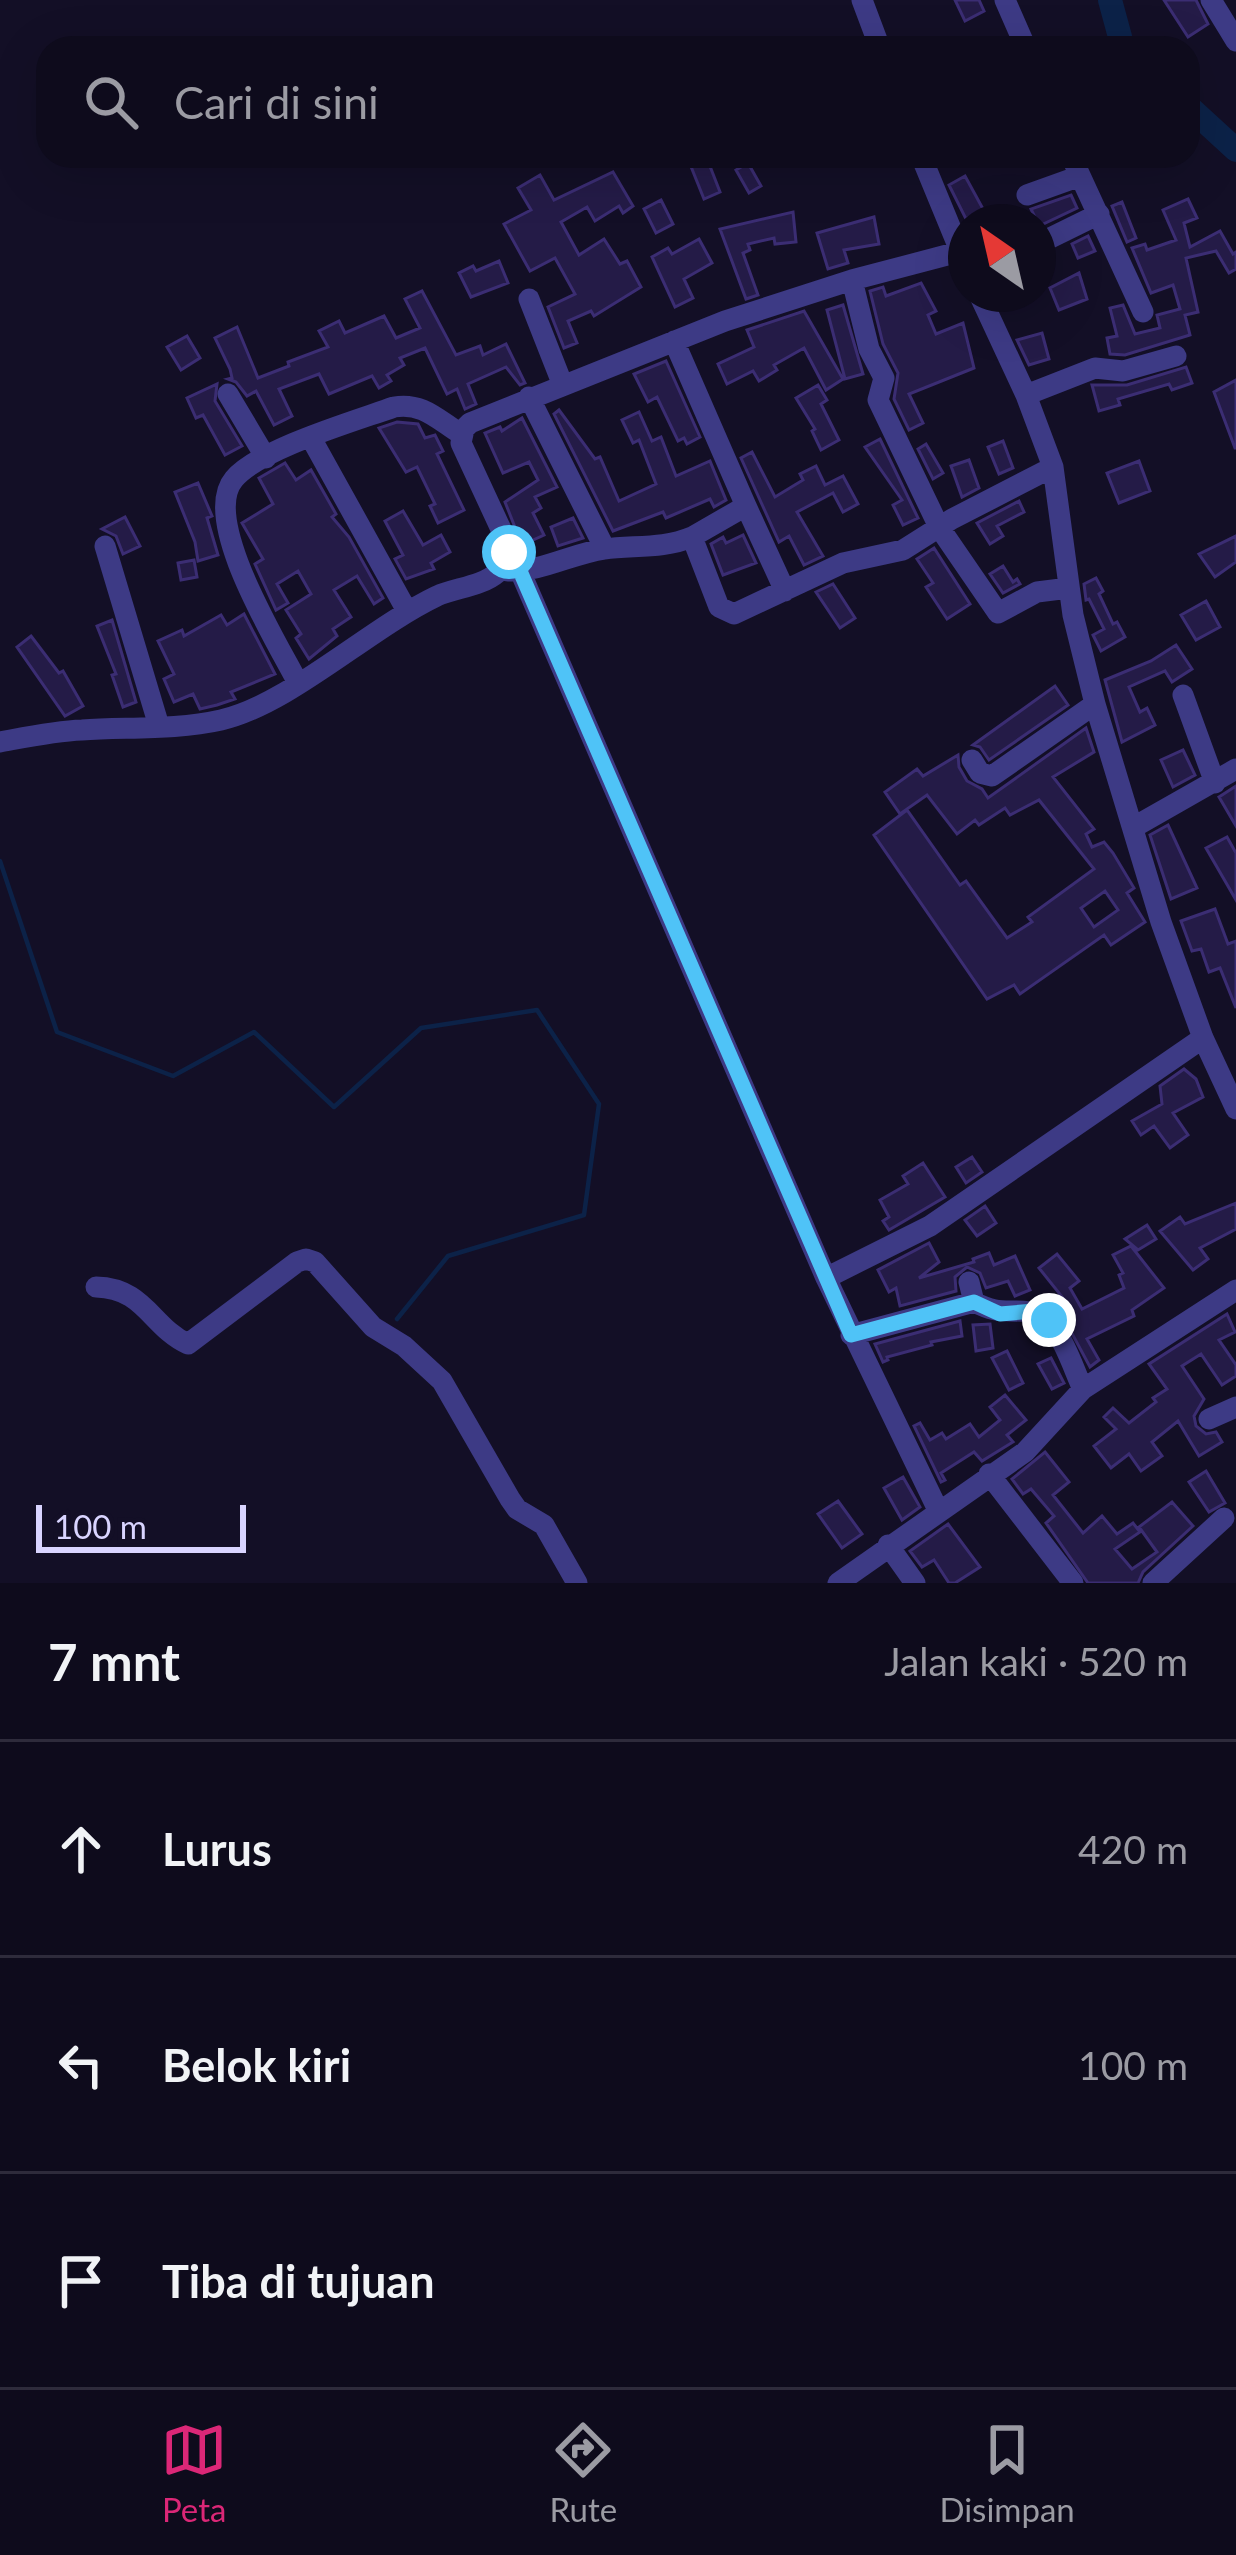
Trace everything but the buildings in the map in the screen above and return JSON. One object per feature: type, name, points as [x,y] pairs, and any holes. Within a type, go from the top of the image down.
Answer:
[{"type":"street","points":[[862,0],[876,36]]},
{"type":"street","points":[[1005,0],[1021,36]]},
{"type":"street","points":[[1211,0],[1236,41]]},
{"type":"street","points":[[926,168],[948,218]]},
{"type":"street","points":[[1028,195],[1073,168]]},
{"type":"street","points":[[1077,168],[1143,312]]},
{"type":"street","points":[[1056,235],[1099,214]]},
{"type":"street","points":[[461,434],[479,418],[674,341],[852,280],[948,259]]},
{"type":"street","points":[[852,280],[868,349],[884,378],[878,400],[939,527],[998,613],[1037,592],[1069,588]]},
{"type":"street","points":[[529,299],[562,383]]},
{"type":"street","points":[[988,312],[1053,467],[1069,588],[1095,704],[1161,922],[1203,1038],[1236,1109]]},
{"type":"street","points":[[674,341],[785,591]]},
{"type":"street","points":[[1026,395],[1095,368],[1123,371],[1176,356]]},
{"type":"street","points":[[228,394],[266,458]]},
{"type":"street","points":[[529,398],[604,549]]},
{"type":"street","points":[[298,683],[250,590],[227,526],[226,491],[233,480],[266,458],[411,404],[461,434],[506,540],[511,570],[851,1335],[938,1510]]},
{"type":"street","points":[[311,438],[407,611]]},
{"type":"street","points":[[692,537],[719,608],[726,613],[741,612],[843,563],[903,550],[1053,467]]},
{"type":"street","points":[[0,742],[235,716],[298,683],[407,611],[511,570],[604,549],[655,547],[692,537],[746,506]]},
{"type":"street","points":[[105,546],[159,726]]},
{"type":"street","points":[[1183,695],[1215,783]]},
{"type":"street","points":[[972,760],[980,773],[992,776],[1095,704]]},
{"type":"street","points":[[1134,826],[1236,769]]},
{"type":"street","points":[[826,1278],[930,1226],[1203,1038]]},
{"type":"street","points":[[96,1287],[132,1295],[188,1344],[297,1262],[315,1262],[373,1327],[404,1346],[442,1381],[510,1499],[517,1509],[544,1525],[578,1583]]},
{"type":"street","points":[[838,1583],[1036,1442],[1083,1389],[1236,1290]]},
{"type":"street","points":[[851,1335],[972,1292],[1000,1314],[1034,1311],[1049,1320],[1083,1389]]},
{"type":"street","points":[[1209,1418],[1236,1407]]},
{"type":"street","points":[[989,1474],[1072,1583]]},
{"type":"street","points":[[1153,1583],[1225,1518]]},
{"type":"street","points":[[888,1545],[916,1583]]},
{"type":"waterway","points":[[1110,0],[1120,36]]},
{"type":"waterway","points":[[1200,117],[1236,150]]},
{"type":"waterway","points":[[0,861],[57,1032],[173,1076],[254,1032],[334,1107],[421,1028],[537,1010],[599,1104],[584,1215],[448,1256],[397,1319]]},
{"type":"route","points":[[509,552],[502,569],[520,571],[851,1335],[974,1302],[1000,1314],[1034,1311],[1049,1320]]}]
